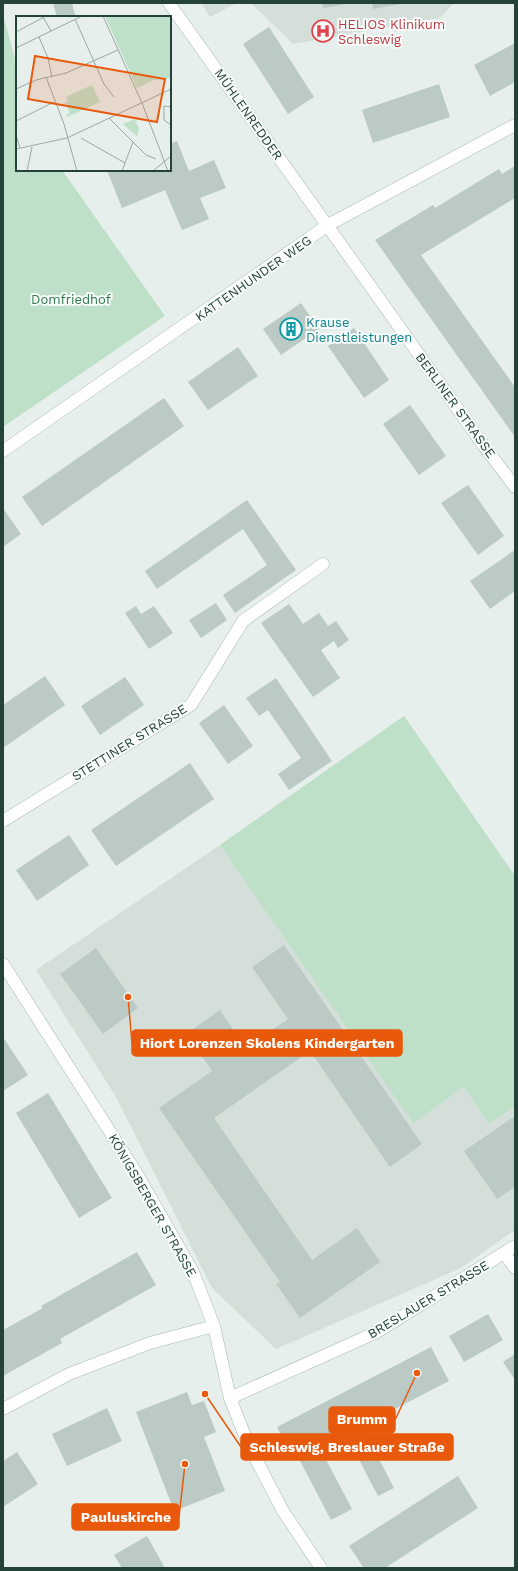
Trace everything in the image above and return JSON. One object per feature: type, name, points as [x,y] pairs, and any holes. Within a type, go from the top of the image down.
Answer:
[{"type":"street","name":"MÜHLENREDDER","points":[[169,3],[328,225]]},
{"type":"street","name":"KATTENHUNDER WEG","points":[[3,451],[328,225],[489,137],[515,125]]},
{"type":"street","name":"BERLINER STRASSE","points":[[328,225],[484,446],[515,487]]},
{"type":"street","name":"STETTINER STRASSE","points":[[3,821],[191,705],[212,668],[243,621],[323,564]]},
{"type":"street","name":"KÖNIGSBERGER STRASSE","points":[[3,964],[138,1174],[193,1272],[214,1326],[230,1398],[249,1446],[280,1505],[321,1568]]},
{"type":"street","name":"BRESLAUER STRASSE","points":[[230,1398],[377,1332],[515,1246]]},
{"type":"street","points":[[504,1253],[515,1268]]},
{"type":"street","points":[[3,1409],[69,1374],[150,1344],[214,1326]]},
{"type":"shaded area","points":[[201,3],[237,3],[210,17]]},
{"type":"shaded area","name":"HELIOS Klinikum Schleswig","points":[[251,3],[454,3],[440,18],[293,44]]},
{"type":"shaded area","points":[[404,716],[515,876],[515,1230],[461,1268],[276,1349],[212,1288],[116,1097],[36,970],[220,845]]},
{"type":"green space","name":"Domfriedhof","points":[[3,15],[16,62],[16,171],[63,171],[165,316],[3,427]]},
{"type":"green space","points":[[404,716],[515,876],[515,1106],[489,1124],[464,1087],[413,1123],[220,845]]},
{"type":"building","points":[[53,3],[72,3],[75,15],[57,16]]},
{"type":"building","points":[[322,3],[347,3],[347,4],[323,8]]},
{"type":"building","points":[[372,3],[401,3],[401,4],[373,9]]},
{"type":"building","points":[[269,27],[314,97],[288,114],[243,44]]},
{"type":"building","points":[[515,43],[515,82],[490,96],[474,65]]},
{"type":"building","points":[[439,84],[450,117],[373,143],[362,110]]},
{"type":"building","points":[[177,141],[189,171],[214,160],[226,188],[200,198],[209,219],[182,230],[165,190],[122,208],[107,171],[171,171],[171,144]]},
{"type":"building","points":[[515,166],[515,198],[421,255],[515,387],[515,437],[375,240],[433,205],[435,208],[499,169],[502,174]]},
{"type":"building","name":"Krause Dienstleistungen","points":[[301,303],[319,329],[281,355],[263,329]]},
{"type":"building","points":[[354,328],[389,380],[364,398],[328,346]]},
{"type":"building","points":[[238,347],[258,376],[208,410],[188,382]]},
{"type":"building","points":[[164,398],[184,426],[42,526],[22,497]]},
{"type":"building","points":[[410,405],[446,456],[419,475],[383,424]]},
{"type":"building","points":[[468,485],[504,536],[478,555],[441,503]]},
{"type":"building","points":[[247,500],[296,570],[235,613],[223,595],[267,565],[243,529],[157,589],[145,571]]},
{"type":"building","points":[[3,508],[21,534],[3,547]]},
{"type":"building","points":[[515,550],[515,591],[490,609],[470,581]]},
{"type":"building","points":[[216,603],[227,620],[201,638],[189,620]]},
{"type":"building","points":[[289,604],[303,624],[319,613],[328,626],[336,621],[349,640],[338,648],[334,641],[321,650],[340,678],[313,697],[261,623]]},
{"type":"building","points":[[136,606],[141,614],[154,606],[173,633],[149,649],[125,613]]},
{"type":"building","points":[[45,676],[65,705],[3,748],[3,705]]},
{"type":"building","points":[[125,677],[144,705],[100,735],[81,706]]},
{"type":"building","points":[[276,678],[332,761],[289,790],[278,774],[301,758],[268,710],[259,716],[246,698]]},
{"type":"building","points":[[224,705],[253,746],[228,764],[199,723]]},
{"type":"building","points":[[190,763],[214,799],[116,866],[91,830]]},
{"type":"building","points":[[69,835],[89,865],[37,901],[16,870]]},
{"type":"building","points":[[284,945],[422,1144],[390,1167],[310,1051],[214,1118],[312,1260],[357,1228],[380,1262],[300,1318],[276,1284],[280,1282],[159,1108],[212,1071],[186,1034],[220,1010],[246,1048],[288,1019],[252,967]]},
{"type":"building","points":[[96,948],[138,1008],[103,1034],[60,974]]},
{"type":"building","points":[[3,1037],[28,1075],[3,1091]]},
{"type":"building","points":[[48,1093],[112,1198],[79,1218],[16,1113]]},
{"type":"building","points":[[515,1116],[515,1187],[497,1199],[464,1151]]},
{"type":"building","points":[[137,1252],[156,1285],[60,1339],[62,1343],[3,1376],[3,1330],[43,1308],[41,1306]]},
{"type":"building","points":[[488,1314],[503,1340],[464,1362],[449,1336]]},
{"type":"building","points":[[431,1347],[449,1381],[362,1426],[394,1488],[378,1496],[346,1435],[320,1448],[352,1509],[331,1520],[299,1459],[294,1461],[277,1427]]},
{"type":"building","points":[[515,1354],[515,1380],[503,1362]]},
{"type":"building","points":[[187,1392],[192,1405],[204,1401],[216,1432],[204,1437],[225,1491],[174,1511],[136,1412]]},
{"type":"building","points":[[107,1408],[122,1441],[67,1466],[52,1434]]},
{"type":"building","points":[[17,1452],[38,1484],[3,1507],[3,1461]]},
{"type":"building","points":[[458,1476],[478,1508],[385,1568],[364,1568],[349,1546]]},
{"type":"building","points":[[147,1536],[165,1568],[122,1568],[114,1555]]},
{"type":"place","name":"HELIOS Klinikum Schleswig","points":[[323,31]]},
{"type":"place","name":"Krause Dienstleistungen","points":[[291,329]]},
{"type":"place","name":"Hiort Lorenzen Skolens Kindergarten","points":[[128,997]]},
{"type":"place","name":"Brumm","points":[[417,1373]]},
{"type":"place","name":"Schleswig, Breslauer Straße","points":[[205,1394]]},
{"type":"place","name":"Pauluskirche","points":[[185,1464]]}]
